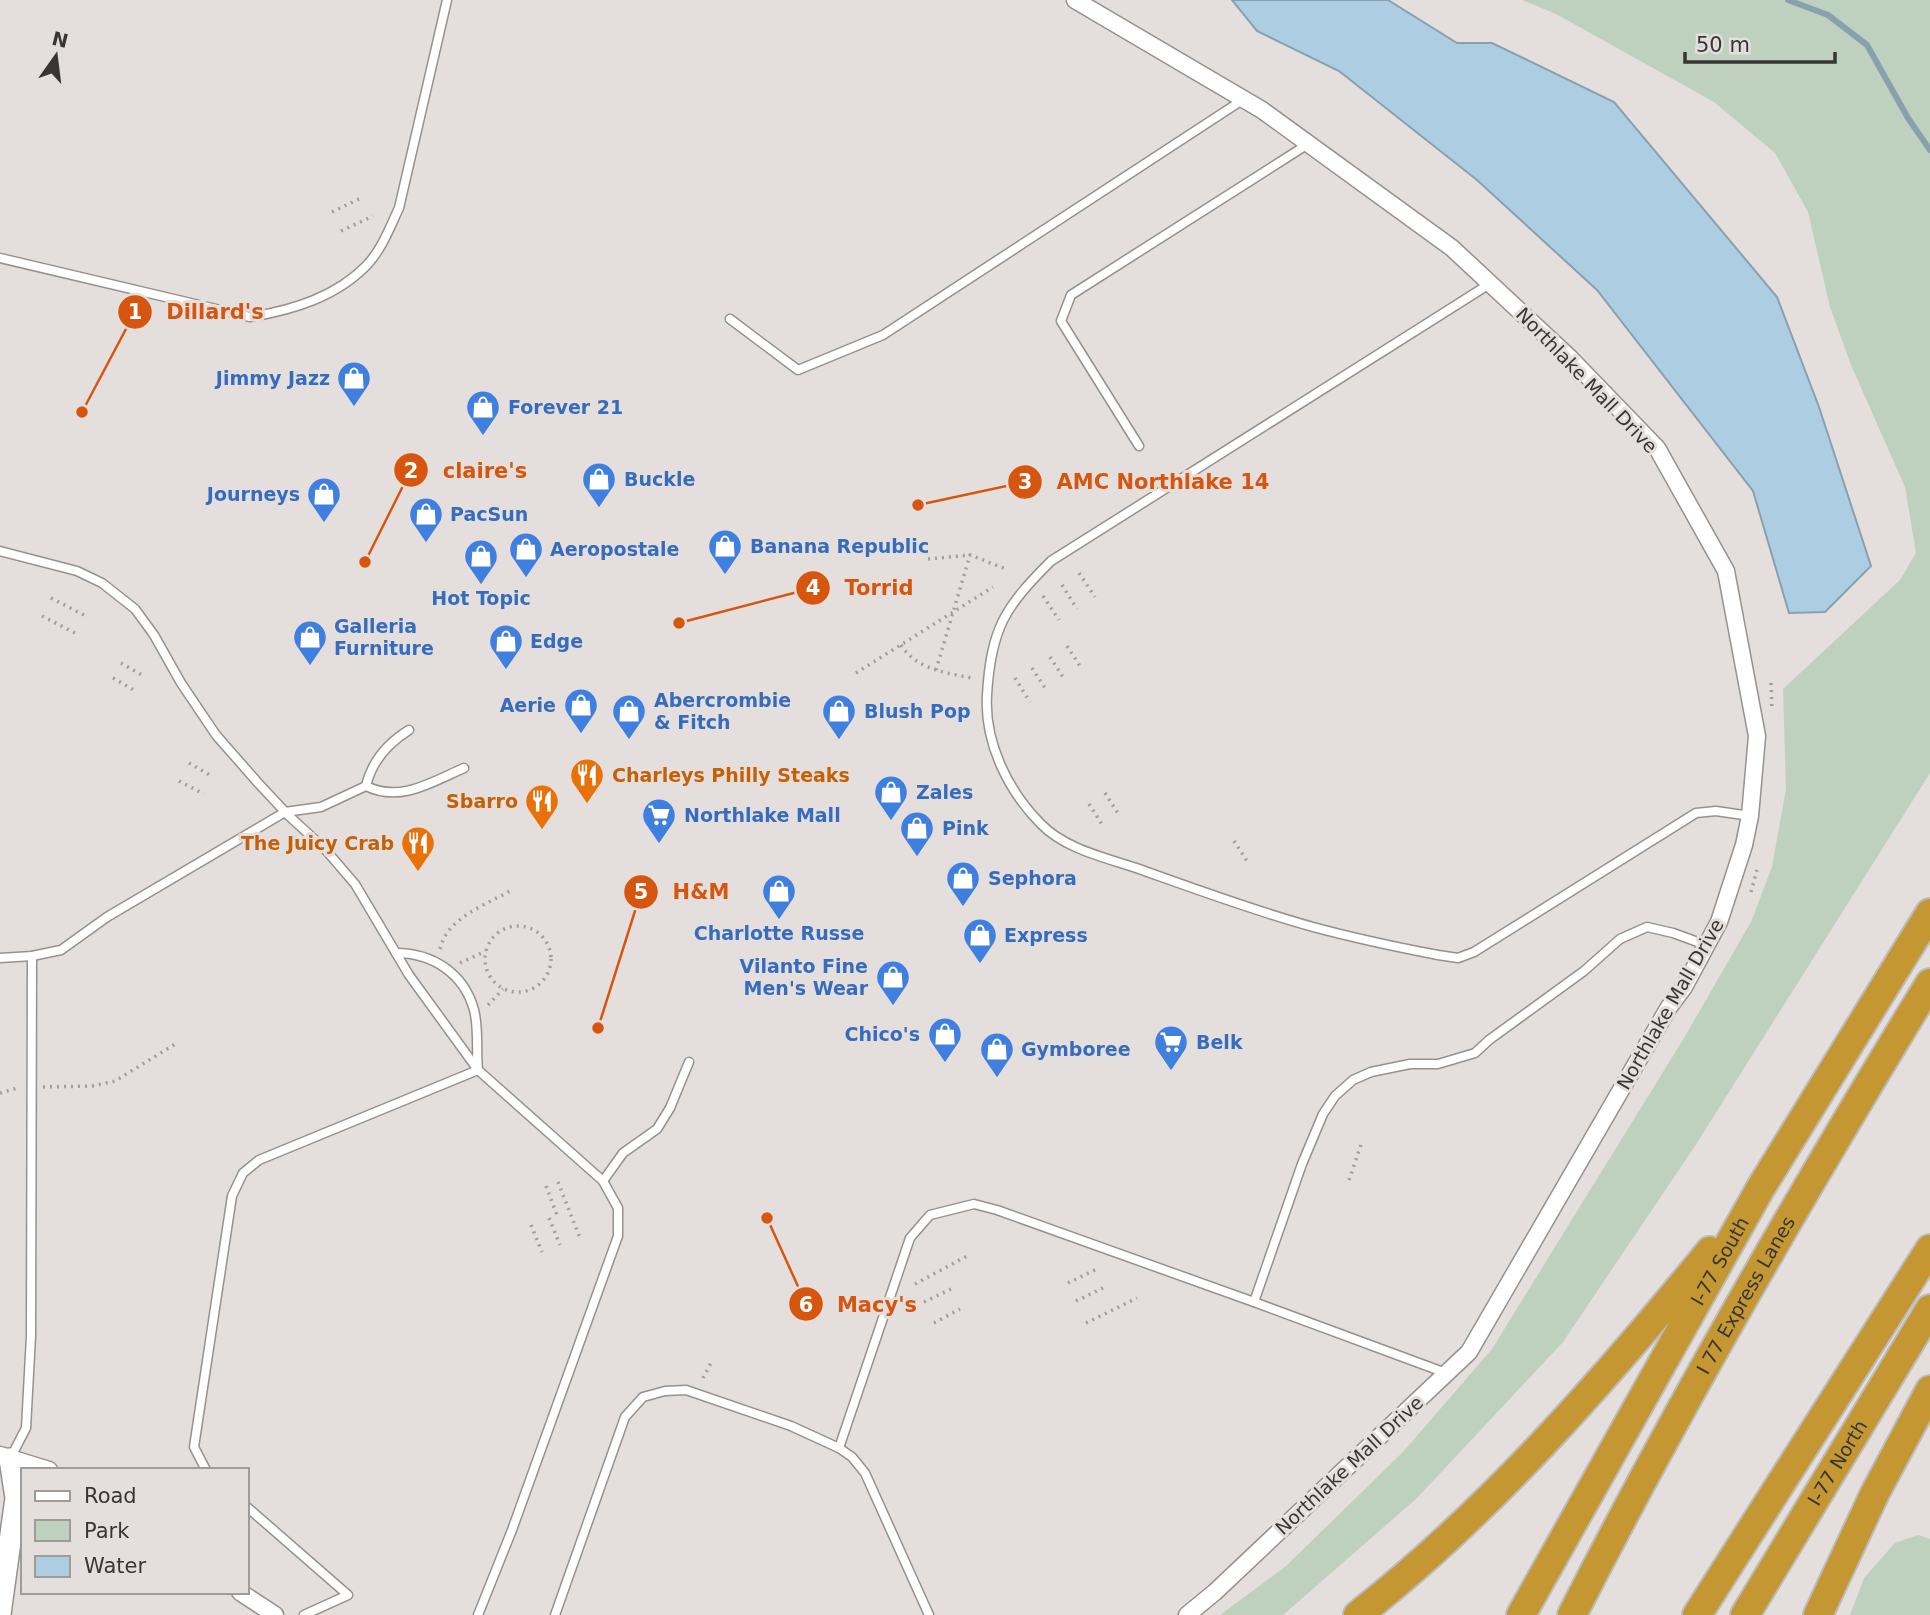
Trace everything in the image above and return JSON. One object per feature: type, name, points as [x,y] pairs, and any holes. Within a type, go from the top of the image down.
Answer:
[{"type":"highway","name":"I-77 South","points":[[1521,1615],[1760,1189],[1930,913]]},
{"type":"highway","name":"I 77 Express Lanes","points":[[1572,1615],[1721,1337],[1930,983]]},
{"type":"highway","points":[[1358,1615],[1427,1557],[1557,1429],[1649,1326],[1760,1189]]},
{"type":"highway","points":[[1697,1615],[1930,1249]]},
{"type":"highway","name":"I-77 North","points":[[1745,1615],[1930,1309]]},
{"type":"highway","points":[[1818,1615],[1863,1518],[1930,1390]]},
{"type":"street","name":"Northlake Mall Drive","points":[[1074,0],[1244,99],[1452,248],[1570,358],[1657,448],[1726,571],[1757,736],[1750,816],[1744,845],[1719,922],[1469,1352],[1215,1592],[1187,1615]]},
{"type":"street","points":[[2,1462],[37,1468]]},
{"type":"street","points":[[0,1614],[16,1498],[2,1462]]},
{"type":"street","points":[[11,1534],[21,1511]]},
{"type":"street","points":[[248,1603],[275,1615]]},
{"type":"lane","points":[[0,258],[250,317],[310,303],[337,289],[367,265],[385,239],[399,208],[447,0]]},
{"type":"lane","points":[[730,319],[798,370],[883,335],[1244,99]]},
{"type":"lane","points":[[1139,446],[1061,321],[1071,295],[1308,144]]},
{"type":"lane","points":[[1491,283],[1051,561],[1020,592],[1000,622],[989,664],[986,706],[991,745],[1015,792],[1041,825],[1070,844],[1313,927],[1458,958],[1474,952],[1696,813],[1716,811],[1750,816]]},
{"type":"lane","points":[[0,551],[77,571],[102,583],[135,610],[154,635],[216,735],[355,884],[409,975],[478,1070],[603,1181],[618,1208],[618,1236],[512,1530],[478,1615]]},
{"type":"lane","points":[[0,958],[32,956],[61,950],[107,917],[285,811],[321,807],[366,786],[374,762],[398,737],[410,730]]},
{"type":"lane","points":[[366,786],[380,793],[396,794],[416,789],[464,768]]},
{"type":"lane","points":[[1254,1302],[1302,1164],[1323,1114],[1335,1096],[1353,1080],[1371,1072],[1409,1064],[1438,1064],[1475,1053],[1584,971],[1620,939],[1647,927],[1706,945]]},
{"type":"lane","points":[[396,953],[414,953],[436,961],[454,974],[474,1011],[478,1070]]},
{"type":"lane","points":[[2,1462],[26,1428],[31,1336],[32,956]]},
{"type":"lane","points":[[603,1181],[624,1153],[656,1129],[670,1108],[689,1062]]},
{"type":"lane","points":[[204,1468],[194,1447],[232,1196],[243,1172],[259,1160],[478,1070]]},
{"type":"lane","points":[[839,1448],[911,1238],[930,1215],[974,1204],[1254,1302],[1446,1373]]},
{"type":"lane","points":[[555,1615],[625,1417],[643,1398],[665,1391],[686,1390],[791,1426],[839,1448],[852,1457],[865,1474],[929,1615]]},
{"type":"lane","points":[[248,1508],[348,1595],[304,1615]]},
{"type":"path","points":[[332,212],[363,197]]},
{"type":"path","points":[[341,231],[373,216]]},
{"type":"path","points":[[936,670],[970,555]]},
{"type":"path","points":[[928,559],[970,555],[1006,569]]},
{"type":"path","points":[[1079,573],[1095,597]]},
{"type":"path","points":[[1062,584],[1077,609]]},
{"type":"path","points":[[856,673],[993,587]]},
{"type":"path","points":[[1043,596],[1059,620]]},
{"type":"path","points":[[51,598],[84,615]]},
{"type":"path","points":[[42,616],[75,633]]},
{"type":"path","points":[[901,645],[913,659],[936,670],[972,678]]},
{"type":"path","points":[[1067,646],[1082,669]]},
{"type":"path","points":[[1050,656],[1065,680]]},
{"type":"path","points":[[121,663],[142,675]]},
{"type":"path","points":[[1032,667],[1046,691]]},
{"type":"path","points":[[113,678],[134,690]]},
{"type":"path","points":[[1015,678],[1030,702]]},
{"type":"path","points":[[189,763],[213,776]]},
{"type":"path","points":[[180,781],[204,794]]},
{"type":"path","points":[[1105,793],[1119,815]]},
{"type":"path","points":[[1088,803],[1103,826]]},
{"type":"path","points":[[1234,841],[1249,864]]},
{"type":"path","points":[[440,949],[450,927],[510,891]]},
{"type":"path","points":[[460,963],[486,951],[497,934],[516,927],[536,932],[549,948],[550,970],[536,988],[513,992],[503,989],[488,972],[486,951]]},
{"type":"path","points":[[486,1006],[503,989]]},
{"type":"path","points":[[0,1093],[12,1089],[92,1086],[115,1081],[177,1043]]},
{"type":"path","points":[[1349,1180],[1362,1142]]},
{"type":"path","points":[[558,1182],[580,1238]]},
{"type":"path","points":[[546,1186],[557,1215]]},
{"type":"path","points":[[550,1218],[560,1245]]},
{"type":"path","points":[[531,1225],[542,1252]]},
{"type":"path","points":[[915,1284],[969,1255]]},
{"type":"path","points":[[1068,1283],[1099,1268]]},
{"type":"path","points":[[1076,1301],[1107,1286]]},
{"type":"path","points":[[924,1302],[951,1289]]},
{"type":"path","points":[[1086,1323],[1137,1298]]},
{"type":"path","points":[[934,1323],[960,1309]]},
{"type":"path","points":[[703,1378],[712,1361]]},
{"type":"green space","points":[[1522,0],[1930,0],[1930,773],[1695,1146],[1563,1342],[1417,1498],[1283,1615],[1220,1615],[1285,1567],[1403,1452],[1492,1349],[1684,1038],[1751,922],[1772,867],[1786,789],[1783,689],[1900,580],[1916,553],[1905,487],[1851,365],[1830,307],[1808,212],[1775,153],[1714,102],[1556,14]]},
{"type":"green space","points":[[1918,1535],[1930,1539],[1930,1615],[1850,1615],[1864,1578],[1895,1543]]},
{"type":"water","points":[[1232,0],[1388,0],[1457,43],[1492,43],[1614,102],[1777,297],[1819,407],[1871,566],[1825,612],[1789,613],[1753,491],[1597,290],[1477,180],[1339,71],[1257,31]]},
{"type":"waterway","points":[[1788,0],[1828,15],[1867,45],[1908,118],[1930,150]]},
{"type":"place","name":"Jimmy Jazz","points":[[354,408]]},
{"type":"place","name":"Dillard's","points":[[82,412]]},
{"type":"place","name":"Forever 21","points":[[483,437]]},
{"type":"place","name":"AMC Northlake 14","points":[[918,505]]},
{"type":"place","name":"Buckle","points":[[599,509]]},
{"type":"place","name":"Journeys","points":[[324,524]]},
{"type":"place","name":"PacSun","points":[[426,544]]},
{"type":"place","name":"claire's","points":[[365,562]]},
{"type":"place","name":"Banana Republic","points":[[725,576]]},
{"type":"place","name":"Aeropostale","points":[[526,579]]},
{"type":"place","name":"Hot Topic","points":[[481,586]]},
{"type":"place","name":"Torrid","points":[[679,623]]},
{"type":"place","name":"Galleria Furniture","points":[[310,667]]},
{"type":"place","name":"Edge","points":[[506,671]]},
{"type":"place","name":"Aerie","points":[[581,735]]},
{"type":"place","name":"Abercrombie & Fitch","points":[[629,741]]},
{"type":"place","name":"Blush Pop","points":[[839,741]]},
{"type":"place","name":"Charleys Philly Steaks","points":[[587,805]]},
{"type":"place","name":"Zales","points":[[891,822]]},
{"type":"place","name":"Sbarro","points":[[542,831]]},
{"type":"place","name":"Northlake Mall","points":[[659,845]]},
{"type":"place","name":"Pink","points":[[917,858]]},
{"type":"place","name":"The Juicy Crab","points":[[418,873]]},
{"type":"place","name":"Sephora","points":[[963,908]]},
{"type":"place","name":"Charlotte Russe","points":[[779,921]]},
{"type":"place","name":"Express","points":[[980,965]]},
{"type":"place","name":"Vilanto Fine Men's Wear","points":[[893,1007]]},
{"type":"place","name":"H&M","points":[[598,1028]]},
{"type":"place","name":"Chico's","points":[[945,1064]]},
{"type":"place","name":"Belk","points":[[1171,1072]]},
{"type":"place","name":"Gymboree","points":[[997,1079]]},
{"type":"place","name":"Macy's","points":[[767,1218]]}]
